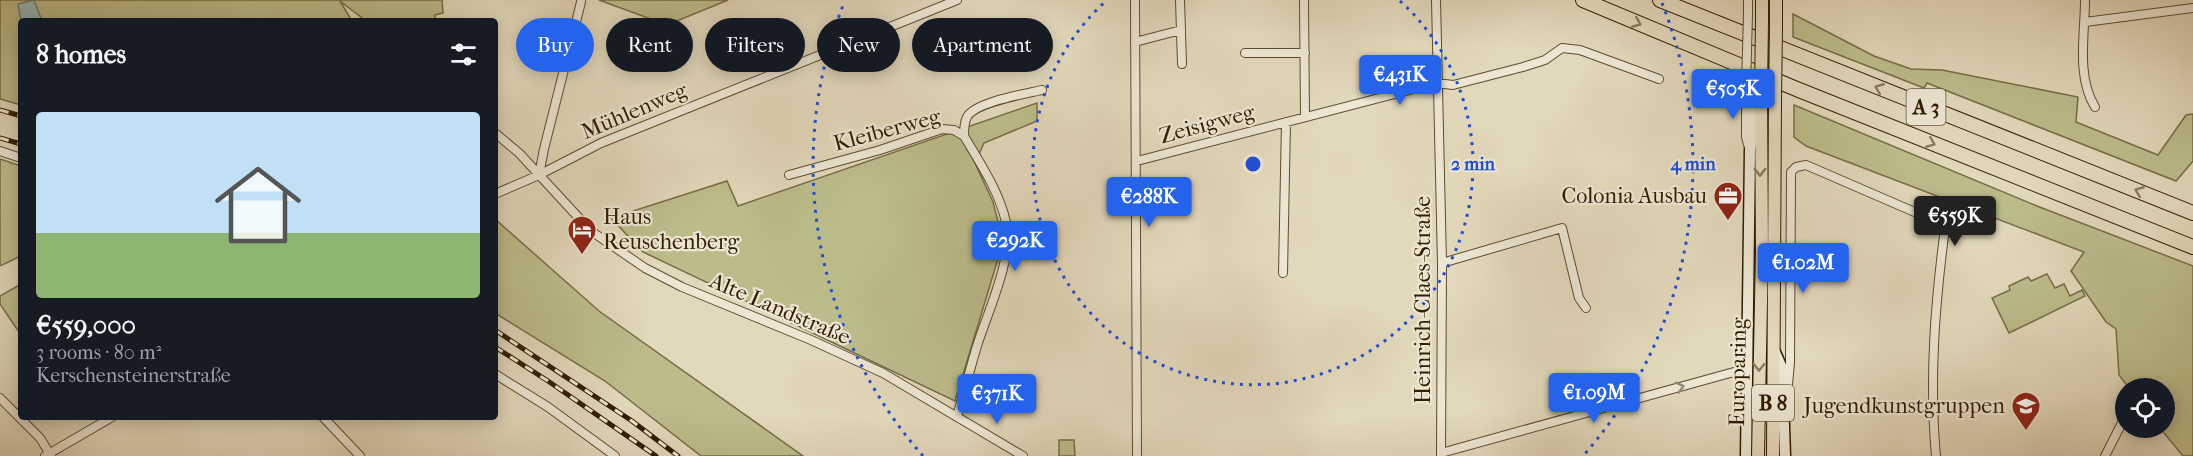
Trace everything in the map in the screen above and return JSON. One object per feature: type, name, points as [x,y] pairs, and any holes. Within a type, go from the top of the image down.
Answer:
[{"type":"highway","name":"A 3","points":[[1583,0],[1799,90],[2193,248]]},
{"type":"highway","name":"A 3","points":[[1660,0],[2193,213]]},
{"type":"highway","name":"Europaring","points":[[1758,456],[1762,251],[1753,90],[1761,77],[1762,0]]},
{"type":"highway","name":"Europaring","points":[[1773,456],[1776,0]]},
{"type":"main road","points":[[1746,456],[1750,150],[1753,90]]},
{"type":"main road","points":[[1773,349],[1782,368],[1785,456]]},
{"type":"street","name":"Mühlenweg","points":[[498,193],[540,175],[600,143],[957,0]]},
{"type":"street","points":[[1135,0],[1137,456]]},
{"type":"street","points":[[1180,0],[1182,64]]},
{"type":"street","points":[[1305,0],[1305,117]]},
{"type":"street","name":"Heinrich-Claes-Straße","points":[[1436,0],[1442,263],[1441,455]]},
{"type":"street","points":[[1748,0],[1753,90]]},
{"type":"street","points":[[2085,0],[2085,87],[2095,107]]},
{"type":"street","points":[[540,175],[544,150],[582,2]]},
{"type":"street","points":[[2085,22],[2193,8]]},
{"type":"street","points":[[1135,42],[1181,30]]},
{"type":"street","name":"Zeisigweg","points":[[1137,161],[1437,83],[1453,85],[1523,67],[1545,60],[1562,48],[1580,50],[1659,79]]},
{"type":"street","points":[[1245,53],[1305,53]]},
{"type":"street","name":"Kleiberweg","points":[[789,175],[880,150],[942,129],[954,130],[964,136],[965,119],[971,111],[998,101],[1042,90]]},
{"type":"street","name":"Zeisigweg","points":[[1283,273],[1286,122]]},
{"type":"street","name":"Alte Landstraße","points":[[498,136],[519,153],[591,231],[645,268],[682,287],[812,340],[883,373],[1023,456]]},
{"type":"street","points":[[957,416],[977,346],[1005,263],[1008,244],[1006,223],[998,198],[964,136]]},
{"type":"street","points":[[0,151],[18,157]]},
{"type":"street","points":[[1785,411],[1790,363],[1791,172],[1796,167],[1806,165],[1882,196],[1940,223],[1945,228],[1939,275],[1932,382],[1936,456]]},
{"type":"street","points":[[1442,263],[1562,228],[1579,298],[1586,308]]},
{"type":"street","points":[[1441,455],[1734,372],[1746,375]]},
{"type":"street","points":[[498,376],[548,407],[615,456]]},
{"type":"street","points":[[0,398],[18,416]]},
{"type":"street","points":[[22,420],[40,438],[48,455],[107,420]]},
{"type":"street","points":[[326,420],[360,456]]},
{"type":"street","points":[[2105,456],[2115,436]]},
{"type":"green space","points":[[0,0],[442,0],[443,13],[435,15],[435,18],[362,18],[340,1],[350,18],[18,18],[18,104],[0,99]]},
{"type":"green space","points":[[599,0],[728,0],[684,18],[648,18]]},
{"type":"green space","points":[[1793,14],[1874,56],[1911,69],[1942,70],[2078,97],[2076,122],[2158,155],[2186,115],[2193,114],[2193,161],[2176,181],[1927,83],[1924,88],[1793,37]]},
{"type":"green space","points":[[1037,103],[1037,121],[984,143],[975,163],[993,202],[1003,242],[955,401],[643,252],[611,218],[727,181],[738,206]]},
{"type":"green space","points":[[1794,105],[2037,206],[2193,266],[2193,456],[2183,456],[2168,438],[2175,438],[2175,378],[2121,378],[2119,375],[2116,329],[2106,322],[2071,271],[2084,252],[1806,146],[1794,137]]},
{"type":"green space","points":[[0,159],[18,165],[18,257],[0,266]]},
{"type":"green space","points":[[498,222],[599,311],[803,456],[701,456],[605,381],[498,315]]},
{"type":"green space","points":[[2047,274],[2055,288],[2064,284],[2070,296],[2082,290],[2085,296],[2009,333],[1992,298],[2010,290],[2009,286],[2028,277],[2031,281]]},
{"type":"green space","points":[[18,286],[18,331],[0,304],[0,296]]},
{"type":"green space","points":[[1059,440],[1074,440],[1075,456],[1059,456]]},
{"type":"water","points":[[34,0],[41,18],[20,18],[18,4]]},
{"type":"railway","points":[[0,110],[18,115]]},
{"type":"railway","points":[[0,138],[18,143]]},
{"type":"railway","points":[[498,332],[632,421],[678,456]]},
{"type":"railway","points":[[498,349],[656,456]]},
{"type":"place","name":"Colonia Ausbau","points":[[1728,222]]},
{"type":"place","name":"Haus Reuschenberg","points":[[582,256]]},
{"type":"place","name":"Jugendkunstgruppen","points":[[2026,432]]}]
